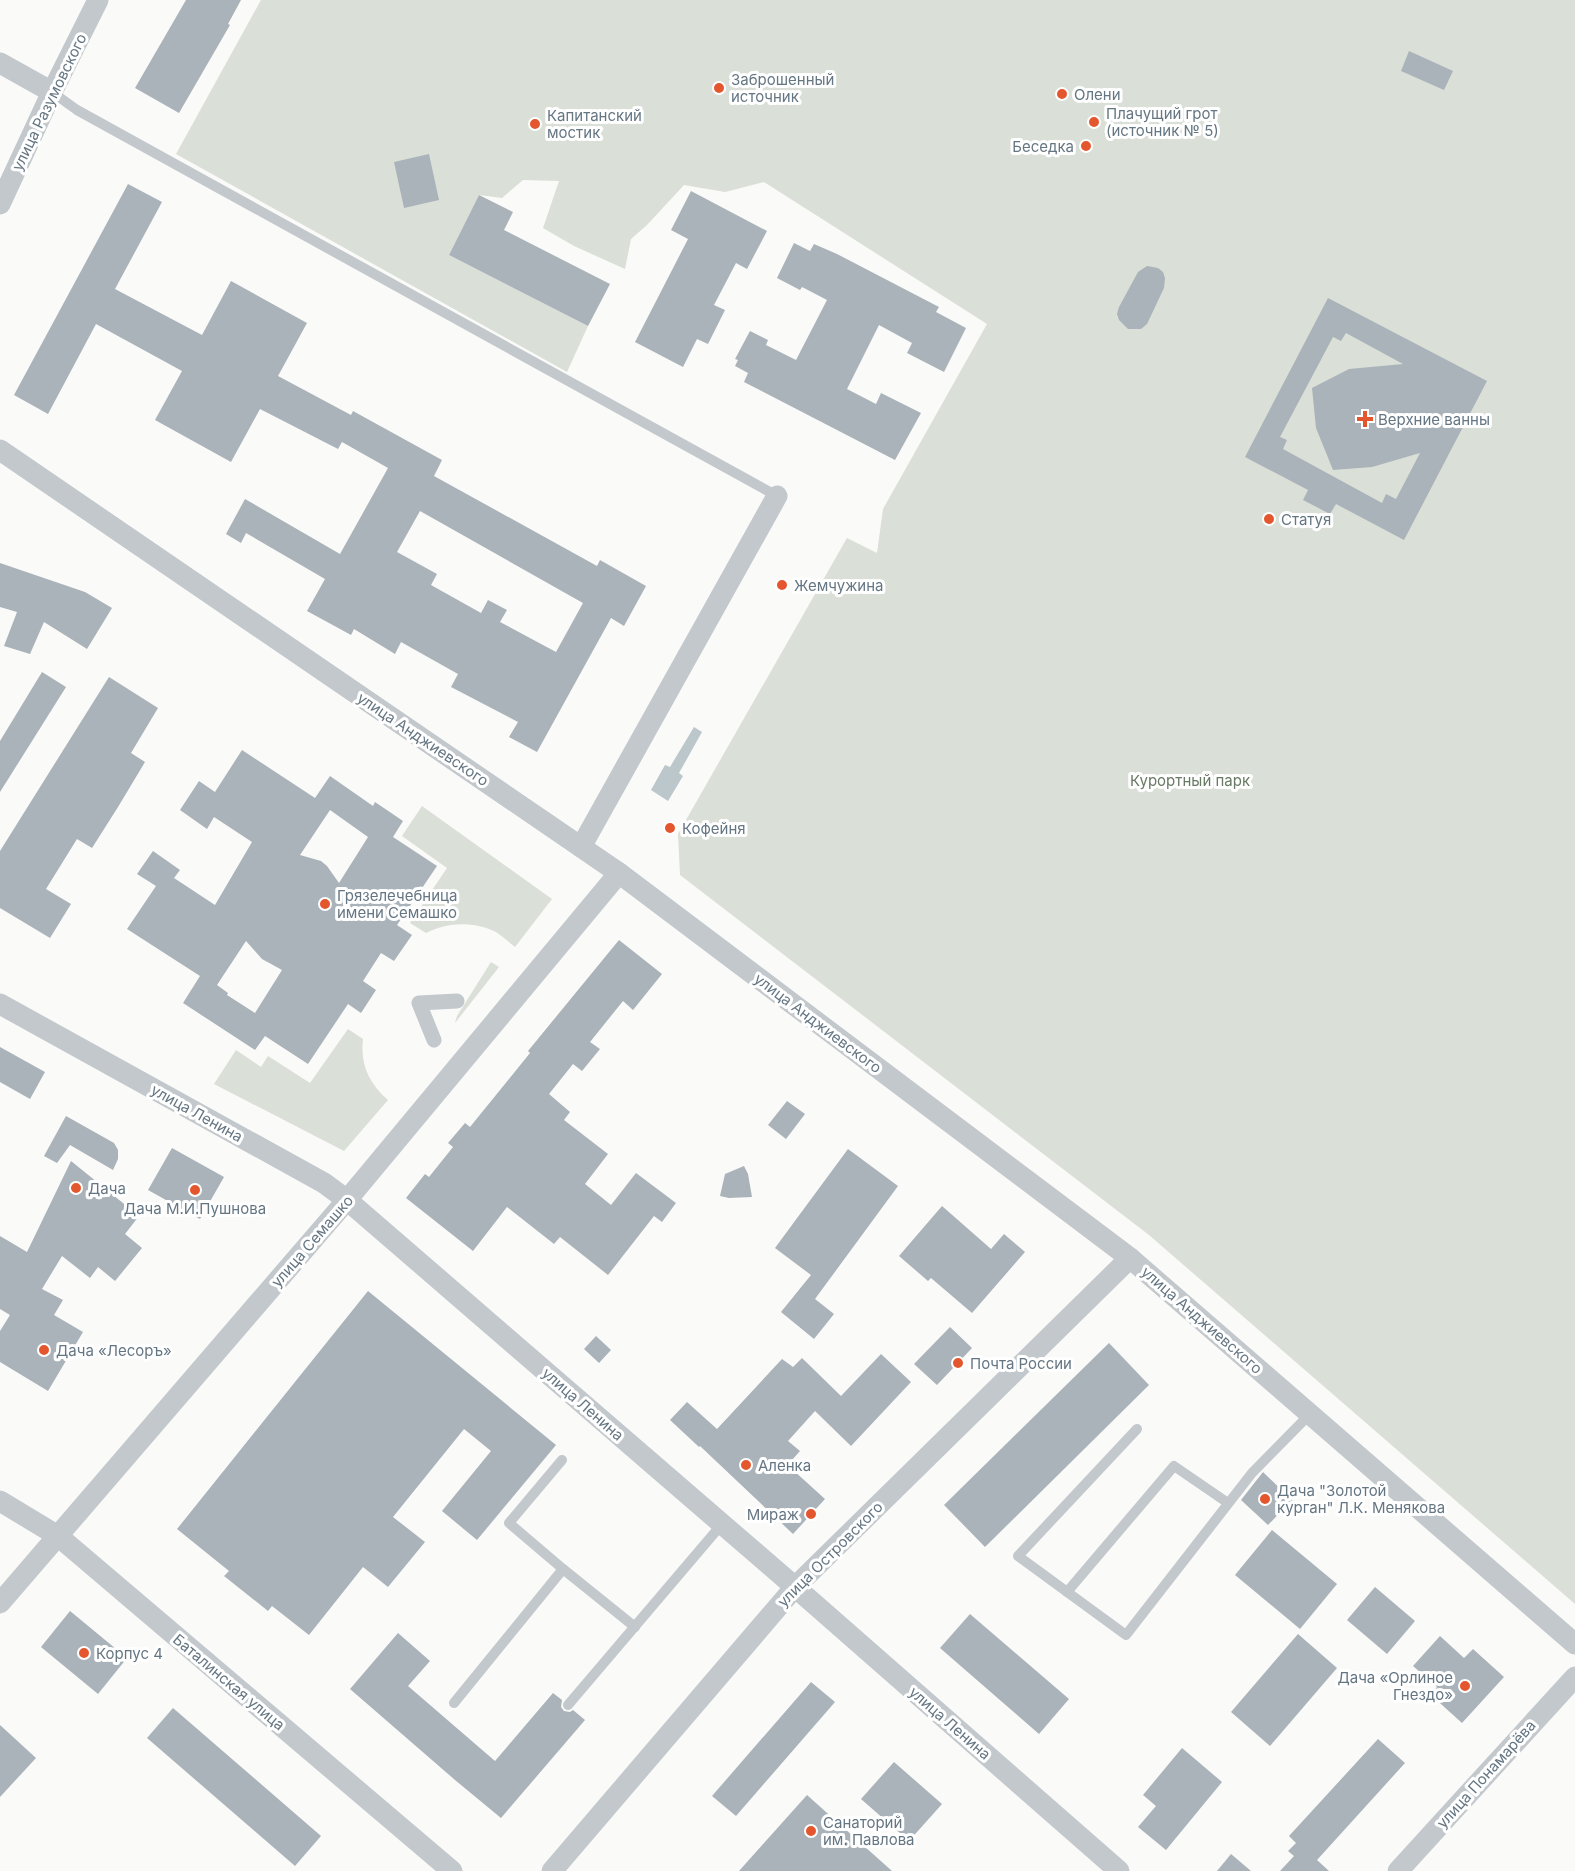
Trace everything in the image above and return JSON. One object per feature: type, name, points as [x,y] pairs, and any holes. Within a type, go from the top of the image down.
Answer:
[{"type":"street","name":"улица Разумовского","points":[[0,204],[98,0]]},
{"type":"street","points":[[0,63],[52,92]]},
{"type":"street","name":"улица Анджиевского","points":[[5,455],[619,873],[1130,1258],[1575,1644]]},
{"type":"street","points":[[581,847],[777,496]]},
{"type":"street","name":"улица Семашко","points":[[0,1603],[347,1200],[619,873]]},
{"type":"street","points":[[434,1040],[419,1003],[457,1001]]},
{"type":"street","name":"улица Ленина","points":[[0,1004],[319,1180],[347,1200],[795,1587],[1119,1871]]},
{"type":"street","name":"улица Островского","points":[[552,1871],[795,1587],[1130,1258]]},
{"type":"street","name":"Баталинская улица","points":[[0,1501],[58,1536],[452,1871]]},
{"type":"street","name":"улица Понамарёва","points":[[1398,1871],[1575,1677]]},
{"type":"lane","points":[[52,92],[87,116],[777,496]]},
{"type":"lane","points":[[1137,1429],[1018,1556],[1125,1635],[1252,1473],[1310,1414]]},
{"type":"lane","points":[[562,1460],[509,1523],[635,1627]]},
{"type":"lane","points":[[1067,1592],[1174,1466],[1228,1503]]},
{"type":"lane","points":[[568,1705],[722,1524]]},
{"type":"lane","points":[[454,1703],[562,1569]]},
{"type":"green space","name":"Курортный парк","points":[[261,0],[1575,0],[1575,1604],[1149,1235],[680,875],[678,834],[847,538],[877,553],[883,509],[987,324],[764,182],[725,192],[684,185],[631,239],[625,269],[574,246],[543,228],[559,181],[523,180],[502,198],[479,195],[449,255],[588,326],[567,372],[176,154]]},
{"type":"green space","points":[[422,806],[552,899],[515,947],[488,928],[461,924],[434,929],[426,933],[410,923],[447,868],[402,836]]},
{"type":"green space","points":[[491,962],[499,967],[455,1023],[457,1016]]},
{"type":"green space","points":[[348,1029],[363,1039],[363,1057],[367,1073],[388,1100],[344,1151],[214,1084],[236,1050],[261,1067],[268,1056],[310,1083]]},
{"type":"shaded area","points":[[694,727],[702,732],[679,773],[683,776],[668,801],[651,790],[665,765],[670,767]]},
{"type":"building","points":[[186,0],[241,0],[228,24],[230,25],[179,113],[135,88]]},
{"type":"building","points":[[1409,51],[1453,71],[1444,90],[1401,71]]},
{"type":"building","points":[[429,154],[439,200],[404,208],[394,162]]},
{"type":"building","points":[[128,184],[162,202],[115,289],[202,335],[231,281],[307,323],[278,376],[351,415],[353,411],[442,460],[434,476],[597,566],[600,560],[646,586],[624,626],[611,618],[537,752],[509,737],[518,722],[451,687],[458,674],[401,642],[395,654],[354,629],[351,635],[307,611],[325,579],[246,533],[241,543],[226,534],[245,499],[340,554],[388,468],[342,442],[338,449],[260,409],[231,462],[155,420],[182,371],[96,324],[48,414],[14,395]],"holes":[[[420,511],[583,603],[556,652],[500,622],[507,610],[488,600],[481,613],[431,585],[437,574],[397,552]]]},
{"type":"building","points":[[691,191],[767,231],[747,269],[736,263],[714,305],[725,310],[708,344],[697,339],[683,367],[635,342],[688,239],[671,230]]},
{"type":"building","points":[[479,195],[513,212],[504,230],[610,284],[588,326],[449,255]]},
{"type":"building","points":[[794,243],[810,251],[814,244],[837,254],[939,307],[936,312],[966,328],[944,372],[907,353],[912,343],[879,325],[847,389],[876,404],[881,393],[921,413],[895,460],[744,382],[748,373],[735,366],[738,360],[735,359],[750,331],[768,340],[766,345],[796,360],[827,300],[802,287],[800,290],[777,278]]},
{"type":"building","points":[[1147,266],[1158,268],[1163,272],[1164,288],[1147,324],[1141,329],[1128,329],[1119,320],[1117,314],[1119,307],[1138,272]]},
{"type":"building","name":"Верхние ванны","points":[[1328,298],[1487,381],[1404,540],[1336,504],[1330,514],[1303,500],[1308,490],[1245,457]],"holes":[[[1346,333],[1403,364],[1349,369],[1312,388],[1316,428],[1333,470],[1372,467],[1420,453],[1396,499],[1386,494],[1382,503],[1283,449],[1287,440],[1280,437],[1333,337],[1341,341]]]},
{"type":"building","points":[[0,563],[85,592],[112,608],[87,649],[44,622],[30,654],[4,646],[17,612],[0,607]]},
{"type":"building","points":[[42,672],[66,687],[0,792],[0,741]]},
{"type":"building","points":[[109,677],[158,708],[131,753],[145,762],[118,807],[92,848],[77,839],[46,889],[71,904],[50,938],[0,908],[0,851]]},
{"type":"building","name":"Грязелечебница имени Семашко","points":[[242,750],[315,798],[330,776],[373,806],[375,802],[403,821],[393,837],[437,866],[397,925],[412,935],[394,961],[381,953],[363,981],[376,990],[361,1013],[348,1004],[308,1064],[265,1036],[255,1050],[183,1003],[200,976],[127,929],[156,886],[137,874],[153,851],[180,870],[174,878],[215,905],[252,842],[214,817],[207,829],[180,810],[199,781],[215,792]],"holes":[[[330,810],[368,837],[339,883],[321,861],[300,855]],[[246,941],[262,959],[282,970],[255,1013],[227,995],[228,993],[217,985]]]},
{"type":"building","points":[[619,940],[662,974],[633,1010],[623,1001],[590,1042],[600,1049],[582,1071],[573,1064],[549,1094],[570,1112],[564,1120],[608,1154],[585,1184],[611,1205],[636,1173],[676,1203],[662,1222],[654,1216],[608,1275],[560,1237],[554,1244],[507,1207],[473,1251],[406,1198],[425,1174],[429,1177],[453,1147],[448,1143],[465,1123],[470,1127],[530,1053],[528,1051]]},
{"type":"building","points":[[0,1047],[45,1072],[30,1099],[0,1082]]},
{"type":"building","points":[[787,1101],[805,1114],[786,1139],[768,1125]]},
{"type":"building","points":[[66,1116],[114,1143],[118,1150],[118,1159],[113,1170],[70,1145],[57,1163],[44,1156]]},
{"type":"building","points":[[172,1148],[224,1177],[200,1219],[148,1190]]},
{"type":"building","points":[[848,1149],[898,1186],[815,1299],[834,1314],[814,1339],[781,1312],[811,1275],[775,1248]]},
{"type":"building","points":[[71,1161],[139,1216],[125,1234],[142,1248],[115,1281],[98,1267],[90,1278],[62,1256],[42,1289],[63,1300],[54,1315],[83,1332],[48,1391],[0,1362],[0,1331],[10,1315],[0,1309],[0,1236],[27,1252]]},
{"type":"building","points":[[744,1166],[748,1174],[752,1197],[720,1196],[725,1174]]},
{"type":"building","points":[[942,1206],[991,1249],[1004,1234],[1025,1252],[972,1313],[931,1278],[928,1281],[899,1256]]},
{"type":"building","points":[[368,1291],[556,1445],[477,1540],[442,1511],[491,1451],[464,1429],[393,1517],[425,1542],[388,1587],[363,1567],[309,1635],[272,1606],[268,1611],[224,1576],[229,1571],[177,1529]]},
{"type":"building","points":[[950,1327],[972,1348],[937,1385],[914,1364]]},
{"type":"building","points":[[596,1336],[611,1350],[599,1363],[584,1349]]},
{"type":"building","points":[[1109,1343],[1149,1385],[985,1547],[944,1505]]},
{"type":"building","points":[[881,1354],[911,1382],[851,1446],[815,1411],[788,1441],[800,1451],[792,1460],[798,1465],[793,1470],[825,1499],[793,1534],[670,1420],[687,1402],[717,1429],[782,1359],[793,1367],[802,1358],[841,1396]]},
{"type":"building","name":"Дача \"Золотой курган\" Л.К. Менякова","points":[[1263,1472],[1292,1500],[1268,1525],[1241,1500]]},
{"type":"building","points":[[1272,1530],[1337,1584],[1300,1629],[1235,1575]]},
{"type":"building","points":[[1375,1587],[1415,1621],[1387,1654],[1347,1620]]},
{"type":"building","name":"Корпус 4","points":[[70,1611],[127,1658],[98,1694],[41,1647]]},
{"type":"building","points":[[970,1614],[1069,1699],[1039,1734],[940,1648]]},
{"type":"building","points":[[398,1633],[430,1661],[408,1686],[495,1761],[553,1693],[562,1700],[561,1707],[564,1711],[573,1710],[585,1720],[501,1818],[350,1689]]},
{"type":"building","points":[[1298,1634],[1337,1668],[1270,1746],[1231,1712]]},
{"type":"building","points":[[1440,1636],[1464,1658],[1473,1649],[1504,1677],[1462,1723],[1431,1695],[1437,1687],[1413,1666]]},
{"type":"building","points":[[811,1682],[835,1702],[736,1816],[712,1796]]},
{"type":"building","points":[[173,1708],[321,1836],[295,1866],[147,1738]]},
{"type":"building","points":[[0,1725],[36,1758],[0,1797]]},
{"type":"building","points":[[1378,1739],[1405,1763],[1317,1860],[1329,1871],[1280,1871],[1294,1856],[1288,1851],[1296,1843],[1289,1836]]},
{"type":"building","points":[[1182,1748],[1222,1782],[1166,1850],[1138,1827],[1156,1806],[1143,1795]]},
{"type":"building","points":[[894,1762],[942,1804],[909,1841],[861,1799]]},
{"type":"building","name":"Санаторий им. Павлова","points":[[807,1795],[892,1871],[739,1871]]},
{"type":"building","points":[[1231,1854],[1251,1871],[1217,1871]]},
{"type":"place","name":"Заброшенный источник","points":[[719,88]]},
{"type":"place","name":"Олени","points":[[1062,94]]},
{"type":"place","name":"Плачущий грот (источник № 5)","points":[[1094,122]]},
{"type":"place","name":"Капитанский мостик","points":[[535,124]]},
{"type":"place","name":"Беседка","points":[[1086,146]]},
{"type":"place","name":"Верхние ванны","points":[[1365,419]]},
{"type":"place","name":"Статуя","points":[[1269,519]]},
{"type":"place","name":"Жемчужина","points":[[782,585]]},
{"type":"place","name":"Кофейня","points":[[670,828]]},
{"type":"place","name":"Грязелечебница имени Семашко","points":[[325,904]]},
{"type":"place","name":"Дача","points":[[76,1188]]},
{"type":"place","name":"Дача М.И.Пушнова","points":[[195,1190]]},
{"type":"place","name":"Дача «Лесоръ»","points":[[44,1350]]},
{"type":"place","name":"Почта России","points":[[958,1363]]},
{"type":"place","name":"Аленка","points":[[746,1465]]},
{"type":"place","name":"Дача \"Золотой курган\" Л.К. Менякова","points":[[1265,1499]]},
{"type":"place","name":"Мираж","points":[[811,1514]]},
{"type":"place","name":"Корпус 4","points":[[84,1653]]},
{"type":"place","name":"Дача «Орлиное Гнездо»","points":[[1465,1686]]},
{"type":"place","name":"Санаторий им. Павлова","points":[[811,1831]]}]
